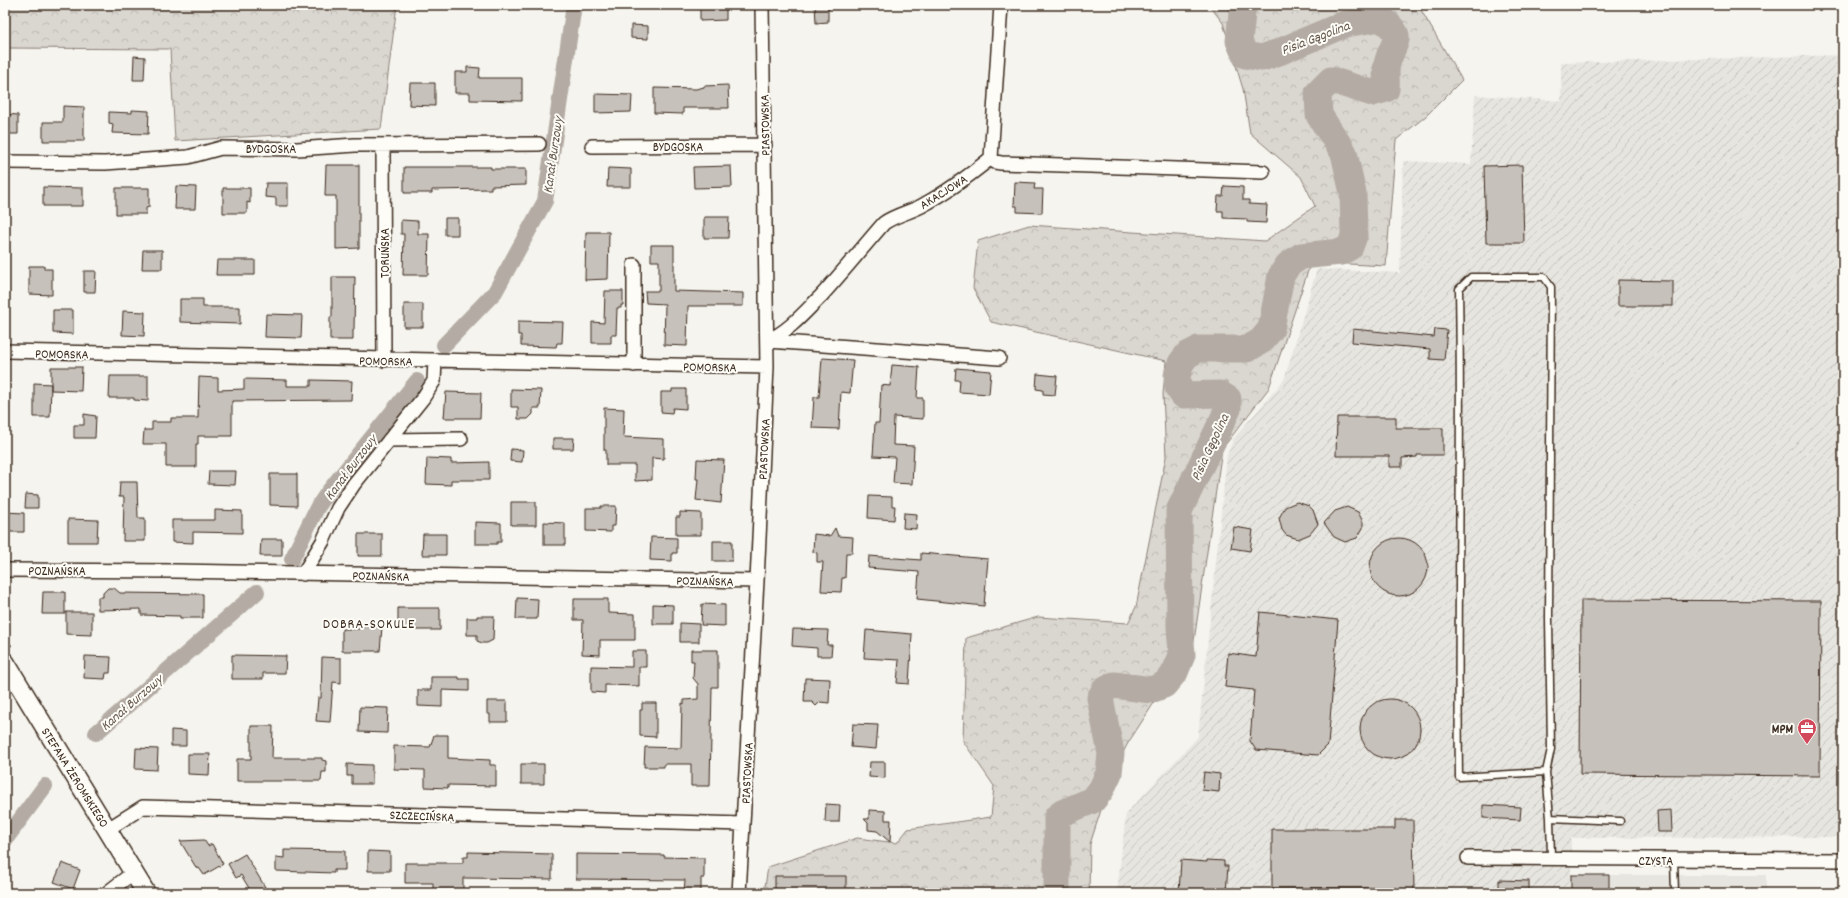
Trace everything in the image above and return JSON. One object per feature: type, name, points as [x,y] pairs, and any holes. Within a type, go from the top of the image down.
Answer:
[{"type":"street","name":"PIASTOWSKA","points":[[739,893],[757,581],[767,367],[762,5]]},
{"type":"street","points":[[1002,5],[991,158],[994,162],[1263,172]]},
{"type":"street","name":"BYDGOSKA","points":[[5,162],[105,163],[188,157],[221,148],[297,148],[355,145],[539,144]]},
{"type":"street","name":"TORUŃSKA","points":[[383,146],[384,360]]},
{"type":"street","name":"BYDGOSKA","points":[[592,146],[764,146]]},
{"type":"street","name":"AKACJOWA","points":[[767,341],[780,335],[800,318],[841,274],[884,223],[941,195],[991,158]]},
{"type":"street","points":[[634,266],[634,365]]},
{"type":"street","points":[[767,341],[999,358]]},
{"type":"street","name":"POMORSKA","points":[[5,352],[767,367]]},
{"type":"street","points":[[303,574],[323,541],[338,508],[354,484],[423,398],[434,382],[435,361]]},
{"type":"street","points":[[390,440],[461,439]]},
{"type":"street","name":"POZNAŃSKA","points":[[5,570],[175,571],[757,581]]},
{"type":"street","name":"STEFANA ŻEROMSKIEGO","points":[[5,662],[146,893]]},
{"type":"street","name":"SZCZECIŃSKA","points":[[108,829],[144,807],[743,824]]},
{"type":"street","name":"CZYSTA","points":[[1468,858],[1843,860]]},
{"type":"street","points":[[108,893],[134,872]]},
{"type":"lane","points":[[1546,772],[1459,778],[1458,668],[1461,371],[1459,289],[1471,277],[1544,277],[1551,287],[1549,611],[1551,749],[1546,772],[1550,818],[1551,859]]},
{"type":"lane","points":[[1550,818],[1620,821]]},
{"type":"lane","points":[[1674,860],[1675,893]]},
{"type":"shaded area","points":[[1843,55],[1843,837],[1571,838],[1571,893],[1117,893],[1126,813],[1198,737],[1227,455],[1234,438],[1284,380],[1317,269],[1400,273],[1403,161],[1471,164],[1475,95],[1561,101],[1561,63]]},
{"type":"shaded area","points":[[1571,875],[1766,875],[1766,893],[1571,893]]},
{"type":"green space","points":[[5,5],[397,5],[381,129],[175,141],[170,49],[5,48]]},
{"type":"green space","points":[[1209,5],[1418,5],[1462,80],[1426,116],[1396,140],[1386,266],[1311,262],[1269,388],[1222,449],[1194,641],[1128,743],[1114,770],[1090,844],[1089,893],[764,893],[768,867],[857,838],[897,843],[908,829],[991,817],[994,786],[963,741],[966,638],[1038,617],[1128,623],[1136,607],[1166,457],[1163,394],[1166,361],[991,322],[973,288],[978,241],[1029,225],[1265,241],[1315,206],[1301,177],[1250,133],[1243,89],[1223,23]]},
{"type":"water","points":[[1062,813],[1060,853],[1062,893],[1053,893],[1051,821]]},
{"type":"building","points":[[700,5],[726,5],[726,20],[700,21]]},
{"type":"building","points":[[815,5],[828,5],[828,22],[816,23]]},
{"type":"building","points":[[631,25],[648,26],[648,39],[631,38]]},
{"type":"building","points":[[134,56],[145,57],[144,80],[133,80]]},
{"type":"building","points":[[467,67],[480,68],[479,78],[522,78],[522,101],[470,100],[470,93],[455,93],[455,72],[467,72]]},
{"type":"building","points":[[410,83],[435,83],[435,106],[409,105]]},
{"type":"building","points":[[728,85],[729,108],[683,108],[683,114],[654,113],[654,88],[696,89],[704,86]]},
{"type":"building","points":[[595,94],[632,95],[631,112],[595,113]]},
{"type":"building","points":[[63,106],[84,107],[84,141],[43,141],[43,122],[63,122]]},
{"type":"building","points":[[132,110],[149,111],[148,134],[112,133],[113,124],[109,123],[109,112],[132,113]]},
{"type":"building","points":[[5,114],[18,115],[18,134],[5,134]]},
{"type":"building","points":[[326,165],[359,165],[359,248],[336,249],[336,196],[325,196]]},
{"type":"building","points":[[1522,165],[1524,243],[1486,243],[1484,166]]},
{"type":"building","points":[[731,166],[732,187],[694,188],[693,167]]},
{"type":"building","points":[[404,167],[491,167],[491,169],[526,169],[526,185],[491,186],[491,189],[432,190],[432,193],[404,193]]},
{"type":"building","points":[[608,168],[631,169],[631,187],[607,187]]},
{"type":"building","points":[[1015,182],[1035,183],[1034,189],[1043,189],[1042,213],[1017,212],[1017,206],[1014,206]]},
{"type":"building","points":[[266,183],[288,183],[288,206],[276,206],[276,198],[265,197]]},
{"type":"building","points":[[176,186],[196,187],[195,209],[175,209]]},
{"type":"building","points":[[1224,186],[1243,187],[1243,200],[1249,200],[1249,204],[1267,205],[1266,223],[1247,222],[1247,219],[1223,218],[1223,211],[1217,211],[1218,196],[1223,196]]},
{"type":"building","points":[[43,187],[83,188],[83,206],[43,206]]},
{"type":"building","points":[[116,188],[149,188],[149,207],[146,208],[146,214],[116,214]]},
{"type":"building","points":[[223,188],[250,188],[250,203],[247,202],[247,213],[223,213]]},
{"type":"building","points":[[704,217],[729,217],[728,238],[704,238]]},
{"type":"building","points":[[445,218],[458,218],[458,235],[445,235]]},
{"type":"building","points":[[401,220],[418,221],[418,234],[429,234],[428,275],[403,275],[404,234],[401,234]]},
{"type":"building","points":[[586,232],[609,232],[608,279],[585,280]]},
{"type":"building","points":[[651,245],[674,245],[674,291],[743,293],[743,306],[688,306],[687,346],[664,345],[665,304],[646,303],[645,291],[659,291],[659,261],[651,261]]},
{"type":"building","points":[[143,250],[162,250],[162,269],[142,269]]},
{"type":"building","points":[[217,260],[255,260],[255,275],[216,275]]},
{"type":"building","points":[[29,266],[44,266],[44,269],[52,269],[52,295],[29,294]]},
{"type":"building","points":[[84,271],[96,271],[95,292],[84,292]]},
{"type":"building","points":[[332,277],[355,277],[353,340],[330,340],[330,317],[332,317]]},
{"type":"building","points":[[1618,280],[1673,281],[1673,306],[1618,306]]},
{"type":"building","points":[[605,291],[623,291],[623,305],[621,305],[621,308],[617,308],[616,335],[611,335],[611,343],[592,343],[592,322],[604,323]]},
{"type":"building","points":[[180,299],[203,299],[203,307],[240,307],[240,324],[180,322]]},
{"type":"building","points":[[404,304],[423,304],[423,327],[404,327]]},
{"type":"building","points":[[53,310],[73,310],[73,334],[53,333]]},
{"type":"building","points":[[123,311],[145,312],[144,336],[122,335]]},
{"type":"building","points":[[266,314],[302,315],[301,338],[265,337]]},
{"type":"building","points":[[518,321],[563,322],[562,343],[557,343],[556,347],[521,346],[521,335],[518,335]]},
{"type":"building","points":[[1353,329],[1434,337],[1435,329],[1447,330],[1444,360],[1430,359],[1430,349],[1352,342]]},
{"type":"building","points":[[822,358],[853,360],[850,393],[841,392],[839,429],[812,428],[814,397],[819,397]]},
{"type":"building","points":[[892,365],[919,367],[917,398],[923,398],[923,419],[894,417],[893,445],[914,446],[912,484],[893,483],[895,457],[873,456],[875,423],[879,423],[881,385],[890,386]]},
{"type":"building","points":[[51,367],[82,367],[81,391],[51,390]]},
{"type":"building","points":[[956,368],[991,371],[989,394],[959,392],[960,380],[955,380]]},
{"type":"building","points":[[1037,374],[1057,376],[1055,395],[1043,394],[1043,390],[1036,389]]},
{"type":"building","points":[[110,376],[148,376],[148,401],[134,400],[134,398],[109,398]]},
{"type":"building","points":[[199,377],[218,378],[218,390],[244,389],[244,379],[287,380],[287,386],[311,386],[311,380],[352,381],[351,400],[232,401],[232,436],[198,436],[198,444],[196,444],[196,467],[166,467],[166,444],[143,444],[144,430],[152,430],[152,422],[171,422],[171,418],[198,418]]},
{"type":"building","points":[[34,383],[51,384],[50,417],[34,417]]},
{"type":"building","points":[[511,389],[541,390],[540,408],[533,408],[533,414],[528,419],[518,419],[518,407],[511,407]]},
{"type":"building","points":[[672,389],[686,389],[686,409],[673,408],[672,413],[661,412],[661,392],[672,392]]},
{"type":"building","points":[[446,392],[481,393],[480,418],[444,418]]},
{"type":"building","points":[[604,408],[624,409],[623,437],[664,439],[664,459],[652,458],[652,480],[635,481],[635,465],[606,465],[606,450],[604,450]]},
{"type":"building","points":[[84,414],[96,416],[95,438],[74,438],[74,425],[84,425]]},
{"type":"building","points":[[1337,417],[1396,417],[1396,428],[1443,428],[1443,455],[1417,455],[1417,457],[1402,458],[1402,467],[1389,467],[1389,456],[1336,456]]},
{"type":"building","points":[[553,438],[574,438],[573,449],[553,449]]},
{"type":"building","points":[[511,449],[523,450],[522,462],[510,461]]},
{"type":"building","points":[[427,458],[451,459],[451,463],[489,462],[489,480],[451,480],[451,485],[426,484]]},
{"type":"building","points":[[697,459],[724,460],[721,503],[696,500],[698,479],[696,479]]},
{"type":"building","points":[[209,471],[236,471],[235,485],[208,484]]},
{"type":"building","points":[[270,474],[297,474],[297,506],[270,505]]},
{"type":"building","points":[[120,482],[137,482],[138,518],[145,518],[145,541],[123,541],[124,497],[119,497]]},
{"type":"building","points":[[26,494],[38,495],[38,508],[25,508]]},
{"type":"building","points":[[869,496],[892,497],[892,506],[895,506],[894,520],[868,518]]},
{"type":"building","points":[[511,502],[536,502],[536,525],[511,525]]},
{"type":"building","points":[[1297,502],[1309,506],[1313,510],[1318,524],[1310,534],[1298,539],[1286,535],[1282,530],[1279,518],[1285,507]]},
{"type":"building","points":[[601,506],[616,506],[615,526],[611,526],[611,532],[586,531],[586,508],[601,508]]},
{"type":"building","points":[[1347,507],[1358,512],[1363,522],[1363,528],[1357,538],[1345,542],[1334,537],[1324,523],[1335,511]]},
{"type":"building","points":[[215,510],[242,511],[242,533],[193,532],[193,543],[172,542],[172,520],[215,520]]},
{"type":"building","points":[[5,512],[24,513],[24,532],[5,532]]},
{"type":"building","points":[[680,512],[701,513],[701,535],[676,535],[676,517],[680,517]]},
{"type":"building","points":[[904,513],[917,514],[916,529],[903,528]]},
{"type":"building","points":[[68,519],[98,520],[97,542],[68,542]]},
{"type":"building","points":[[475,522],[501,523],[501,542],[497,542],[497,544],[475,544]]},
{"type":"building","points":[[544,522],[565,523],[565,545],[544,545]]},
{"type":"building","points":[[1234,527],[1253,530],[1250,551],[1231,548]]},
{"type":"building","points":[[835,528],[838,536],[853,537],[852,553],[846,553],[845,578],[842,578],[841,592],[821,591],[823,562],[817,562],[817,553],[813,552],[814,534],[830,536]]},
{"type":"building","points":[[358,534],[382,534],[382,556],[358,556]]},
{"type":"building","points":[[423,534],[446,534],[446,555],[422,555]]},
{"type":"building","points":[[651,537],[677,538],[677,553],[672,553],[672,561],[650,560]]},
{"type":"building","points":[[1399,538],[1410,540],[1423,551],[1426,556],[1428,567],[1426,578],[1415,591],[1410,594],[1399,596],[1388,594],[1375,583],[1372,578],[1370,567],[1372,556],[1383,543],[1388,540]]},
{"type":"building","points":[[261,539],[282,539],[282,556],[260,556]]},
{"type":"building","points":[[713,541],[732,541],[732,561],[713,561]]},
{"type":"building","points":[[921,553],[988,559],[984,606],[917,599],[919,572],[868,568],[869,556],[921,560]]},
{"type":"building","points":[[108,588],[114,588],[120,593],[203,594],[203,618],[141,615],[141,609],[98,610],[98,597],[103,597],[103,593]]},
{"type":"building","points":[[43,592],[65,592],[65,614],[42,614]]},
{"type":"building","points":[[517,598],[538,599],[537,619],[516,619]]},
{"type":"building","points":[[574,599],[608,599],[608,613],[635,614],[635,640],[600,640],[600,655],[582,654],[583,620],[574,620]]},
{"type":"building","points":[[1581,600],[1821,601],[1820,776],[1580,774]]},
{"type":"building","points":[[653,604],[673,605],[673,624],[653,624]]},
{"type":"building","points":[[702,604],[725,605],[725,626],[701,625]]},
{"type":"building","points":[[398,608],[440,608],[440,630],[398,630]]},
{"type":"building","points":[[66,612],[92,612],[92,635],[66,634]]},
{"type":"building","points":[[1260,612],[1338,620],[1328,745],[1318,755],[1256,750],[1250,741],[1254,690],[1225,687],[1228,653],[1256,657]]},
{"type":"building","points":[[477,616],[494,616],[493,640],[487,643],[482,643],[477,641],[477,635],[467,635],[467,618],[477,618]]},
{"type":"building","points":[[680,623],[699,624],[699,642],[680,642]]},
{"type":"building","points":[[359,627],[382,627],[380,651],[342,651],[342,629],[359,629]]},
{"type":"building","points":[[793,629],[828,630],[827,645],[832,645],[831,656],[817,656],[817,648],[792,646]]},
{"type":"building","points":[[866,630],[912,634],[909,684],[897,683],[899,660],[864,658]]},
{"type":"building","points":[[691,650],[718,650],[718,687],[712,687],[710,786],[691,786],[691,764],[664,764],[664,767],[644,767],[645,747],[681,748],[682,703],[684,704],[684,700],[698,699],[698,684],[693,678],[694,661],[691,661]]},
{"type":"building","points":[[632,651],[646,651],[646,667],[639,667],[639,686],[605,685],[605,693],[591,692],[591,666],[632,667]]},
{"type":"building","points":[[232,655],[286,656],[285,673],[263,673],[263,679],[232,679]]},
{"type":"building","points":[[85,656],[111,657],[110,673],[106,673],[105,679],[84,678]]},
{"type":"building","points":[[322,657],[341,658],[341,683],[333,682],[330,722],[316,721],[318,698],[321,698]]},
{"type":"building","points":[[431,677],[459,677],[459,679],[469,679],[469,691],[442,690],[442,707],[418,706],[418,690],[431,690]]},
{"type":"building","points":[[805,678],[830,679],[829,703],[820,702],[816,706],[812,702],[804,702]]},
{"type":"building","points":[[1390,699],[1406,704],[1411,708],[1415,713],[1420,729],[1415,745],[1411,750],[1406,754],[1390,759],[1374,754],[1369,750],[1365,745],[1360,729],[1365,713],[1369,708],[1374,704]]},
{"type":"building","points":[[487,701],[507,701],[507,722],[490,722],[490,714],[487,714]]},
{"type":"building","points":[[642,703],[656,703],[656,737],[640,736],[640,710],[642,710]]},
{"type":"building","points":[[360,707],[388,708],[387,733],[359,732]]},
{"type":"building","points":[[853,724],[878,725],[876,749],[851,747]]},
{"type":"building","points":[[251,726],[273,726],[272,758],[322,758],[322,760],[326,761],[326,772],[322,772],[321,781],[237,781],[237,759],[251,759]]},
{"type":"building","points":[[171,730],[186,731],[186,746],[171,746]]},
{"type":"building","points":[[434,735],[448,735],[448,758],[490,760],[490,765],[496,765],[496,786],[448,785],[448,788],[425,787],[425,770],[394,769],[394,746],[430,747]]},
{"type":"building","points":[[136,748],[158,749],[157,770],[135,769]]},
{"type":"building","points":[[188,754],[210,754],[209,775],[188,774]]},
{"type":"building","points":[[870,762],[885,762],[885,778],[869,777]]},
{"type":"building","points":[[347,764],[372,765],[372,784],[352,784],[352,776],[347,776]]},
{"type":"building","points":[[521,764],[544,764],[544,784],[521,784]]},
{"type":"building","points":[[1204,772],[1220,774],[1219,792],[1202,790]]},
{"type":"building","points":[[826,804],[840,805],[839,822],[825,822]]},
{"type":"building","points":[[1483,805],[1521,807],[1520,820],[1483,818]]},
{"type":"building","points":[[869,810],[885,811],[885,820],[891,820],[890,842],[877,831],[868,830],[868,823],[864,819],[869,819]]},
{"type":"building","points":[[1671,810],[1672,832],[1658,832],[1657,811]]},
{"type":"building","points":[[1395,820],[1413,820],[1414,893],[1395,893],[1395,888],[1272,888],[1272,829],[1395,829]]},
{"type":"building","points":[[204,840],[208,846],[212,844],[223,864],[204,875],[199,868],[197,869],[180,841]]},
{"type":"building","points":[[284,850],[345,851],[345,870],[334,870],[334,873],[276,871],[276,857],[284,858]]},
{"type":"building","points":[[368,851],[390,852],[390,871],[368,871]]},
{"type":"building","points":[[468,852],[552,854],[552,879],[463,878],[463,891],[433,890],[433,883],[405,883],[405,863],[463,863],[463,857],[468,857]]},
{"type":"building","points":[[245,854],[265,887],[256,893],[252,893],[241,875],[236,878],[228,864]]},
{"type":"building","points":[[576,854],[664,855],[664,857],[704,858],[704,878],[701,878],[701,893],[684,893],[685,880],[576,879]]},
{"type":"building","points":[[1181,860],[1207,862],[1207,860],[1224,861],[1224,866],[1228,866],[1226,893],[1179,893]]},
{"type":"building","points":[[62,863],[80,870],[73,889],[54,882]]},
{"type":"building","points":[[1571,875],[1609,875],[1609,893],[1571,893]]},
{"type":"building","points":[[775,876],[846,876],[846,893],[775,893]]},
{"type":"building","points":[[1499,880],[1529,881],[1529,893],[1499,893]]},
{"type":"waterway","name":"Kanał Burzowy","points":[[444,345],[495,292],[545,201],[574,5]]},
{"type":"waterway","name":"Pisia Gągolina","points":[[1057,893],[1057,817],[1062,813],[1093,800],[1101,790],[1109,773],[1111,753],[1100,698],[1105,689],[1114,685],[1151,690],[1164,685],[1175,672],[1182,655],[1180,627],[1179,511],[1228,409],[1228,399],[1220,394],[1183,395],[1178,388],[1177,376],[1181,363],[1187,355],[1199,349],[1247,349],[1261,341],[1271,329],[1281,276],[1288,265],[1301,256],[1341,252],[1350,247],[1354,236],[1353,193],[1344,153],[1319,115],[1318,93],[1331,80],[1372,93],[1386,89],[1386,67],[1395,44],[1396,35],[1389,25],[1381,18],[1345,24],[1262,58],[1245,55],[1239,41],[1243,5]]},
{"type":"waterway","name":"Kanał Burzowy","points":[[292,559],[317,508],[328,492],[417,381]]},
{"type":"waterway","name":"Kanał Burzowy","points":[[96,733],[257,592]]},
{"type":"waterway","name":"Kanał Burzowy","points":[[5,840],[45,786]]},
{"type":"place","name":"MPM","points":[[1807,745]]},
{"type":"district","name":"DOBRA-SOKULE","points":[[369,623]]}]
